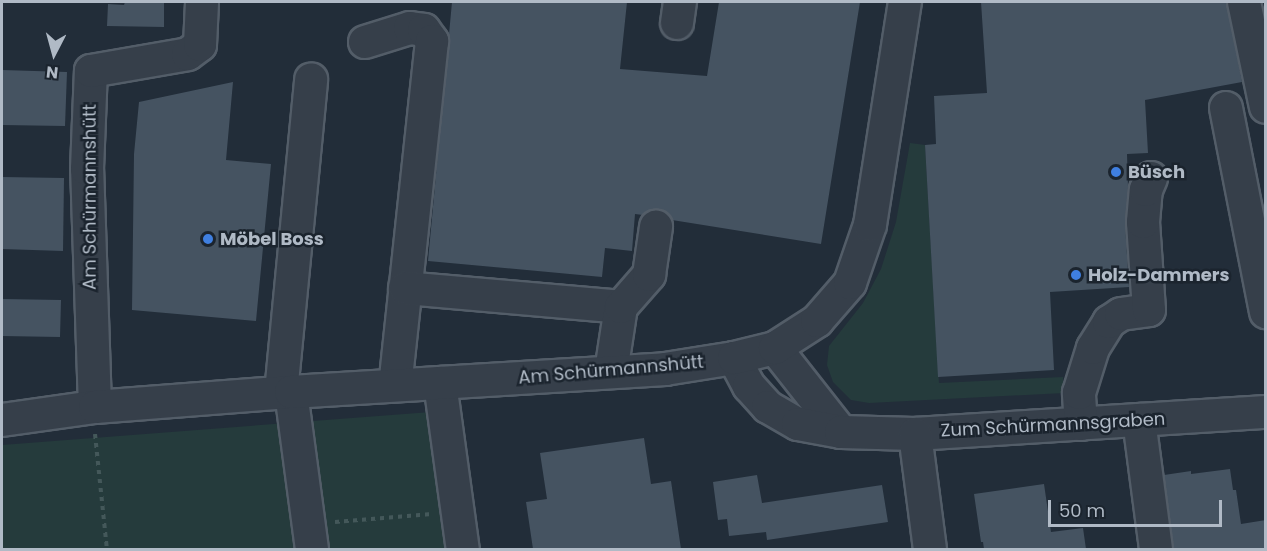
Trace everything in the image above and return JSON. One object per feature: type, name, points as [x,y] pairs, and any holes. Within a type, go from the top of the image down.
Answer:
[{"type":"street","name":"Am Schürmannshütt","points":[[94,407],[87,169],[91,71],[188,54],[200,45],[202,2]]},
{"type":"street","name":"Am Schürmannshütt","points":[[2,420],[94,407],[286,392],[665,369],[734,358],[775,348],[817,321],[850,284],[870,225],[905,2]]},
{"type":"street","points":[[1244,2],[1266,107]]},
{"type":"street","points":[[365,42],[410,28],[424,30],[432,41],[395,385]]},
{"type":"street","points":[[311,79],[286,392],[311,537]]},
{"type":"street","points":[[1226,108],[1266,312]]},
{"type":"street","points":[[1081,424],[1079,393],[1093,348],[1109,322],[1121,314],[1149,310],[1143,222],[1146,190],[1151,178]]},
{"type":"street","points":[[611,372],[621,307],[649,276],[656,227]]},
{"type":"street","points":[[405,288],[621,307]]},
{"type":"street","points":[[775,348],[841,432]]},
{"type":"street","name":"Zum Schürmannsgraben","points":[[734,358],[749,386],[768,407],[798,424],[841,432],[915,434],[1266,412]]},
{"type":"street","points":[[440,383],[463,549]]},
{"type":"street","points":[[1139,420],[1156,549]]},
{"type":"street","points":[[915,434],[930,549]]},
{"type":"path","points":[[94,407],[107,549]]},
{"type":"path","points":[[311,537],[434,514]]},
{"type":"green space","points":[[910,143],[925,145],[939,383],[1063,377],[1064,393],[869,403],[851,400],[833,382],[827,365],[829,346],[863,303],[881,269],[896,222]]},
{"type":"green space","points":[[444,411],[461,549],[2,550],[2,445]]},
{"type":"building","points":[[125,2],[164,2],[164,27],[107,26],[108,4],[124,5]]},
{"type":"building","points":[[452,2],[627,2],[620,69],[707,76],[719,2],[860,2],[821,244],[672,220],[667,213],[658,209],[643,215],[635,214],[632,251],[605,248],[602,277],[428,261]]},
{"type":"building","points":[[981,2],[1227,2],[1242,82],[1145,100],[1148,153],[1127,154],[1128,187],[1125,223],[1129,287],[1050,292],[1054,370],[938,377],[925,145],[936,144],[934,96],[987,93]]},
{"type":"building","points":[[2,70],[67,72],[65,126],[2,125]]},
{"type":"building","points":[[233,82],[226,160],[271,164],[256,321],[132,310],[134,154],[139,102]]},
{"type":"building","points":[[2,177],[64,178],[63,251],[2,249]]},
{"type":"building","points":[[2,299],[61,300],[60,337],[2,336]]},
{"type":"building","points":[[644,438],[651,484],[671,481],[681,549],[533,549],[526,502],[547,499],[540,453]]},
{"type":"building","points":[[1230,469],[1241,524],[1266,520],[1266,549],[1174,549],[1164,475]]},
{"type":"building","points":[[757,475],[762,503],[882,485],[888,522],[767,540],[766,532],[729,536],[727,519],[718,520],[713,482]]},
{"type":"building","points":[[1044,484],[1051,532],[1083,528],[1086,549],[984,549],[974,494]]},
{"type":"place","name":"Büsch","points":[[1116,172]]},
{"type":"place","name":"Möbel Boss","points":[[208,239]]},
{"type":"place","name":"Holz-Dammers","points":[[1076,275]]}]
